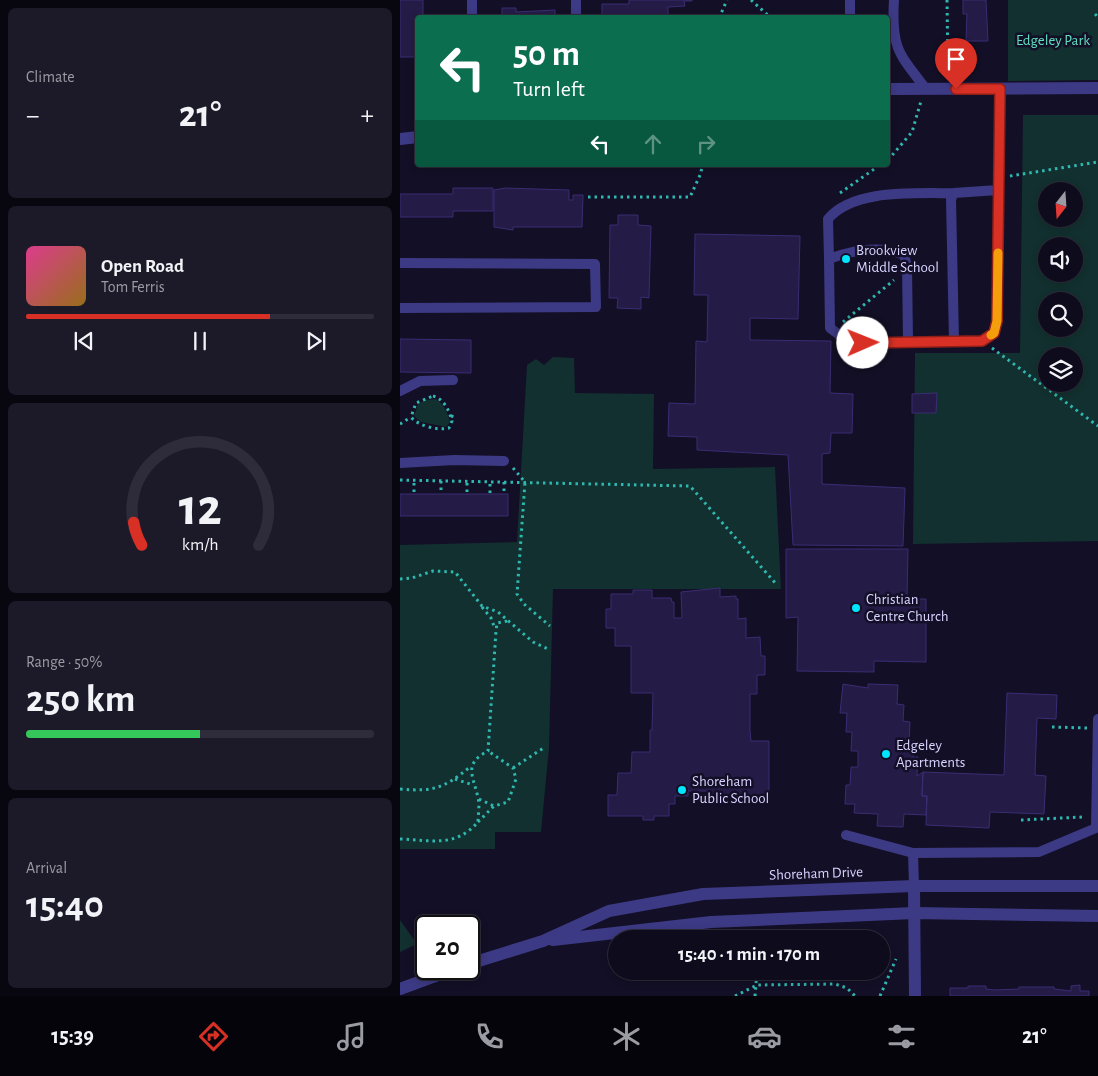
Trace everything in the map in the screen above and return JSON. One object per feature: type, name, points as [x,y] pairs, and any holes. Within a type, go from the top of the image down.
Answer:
[{"type":"street","points":[[890,89],[1098,88]]},
{"type":"street","points":[[400,139],[415,136]]},
{"type":"street","points":[[914,886],[915,996]]},
{"type":"street","name":"Shoreham Drive","points":[[480,961],[543,941],[609,911],[703,894],[914,886],[1098,886]]},
{"type":"street","name":"Shoreham Drive","points":[[543,941],[711,922],[914,913],[1098,916]]},
{"type":"street","points":[[400,989],[423,980]]},
{"type":"lane","points":[[472,0],[472,15]]},
{"type":"lane","points":[[576,0],[576,15]]},
{"type":"lane","points":[[850,0],[850,15]]},
{"type":"lane","points":[[894,0],[890,27],[899,55],[926,89]]},
{"type":"lane","points":[[998,190],[875,196],[851,201],[837,208],[828,219],[830,328],[842,337],[863,343],[982,341],[994,333],[997,321],[1000,89]]},
{"type":"lane","points":[[954,193],[951,209],[954,341]]},
{"type":"lane","points":[[829,259],[853,250],[894,251],[904,255],[907,270],[908,342]]},
{"type":"lane","points":[[400,263],[596,264],[596,306],[400,308]]},
{"type":"lane","points":[[400,391],[420,381],[453,380]]},
{"type":"lane","points":[[400,463],[454,460],[504,462]]},
{"type":"lane","points":[[846,836],[913,853],[1039,852],[1097,828],[1098,719]]},
{"type":"lane","points":[[913,853],[914,886]]},
{"type":"path","points":[[720,15],[727,0]]},
{"type":"path","points":[[751,0],[768,15]]},
{"type":"path","points":[[947,0],[948,70]]},
{"type":"path","points":[[890,158],[912,132],[917,111],[926,89]]},
{"type":"path","points":[[999,178],[1098,162]]},
{"type":"path","points":[[588,197],[690,197],[702,172],[702,167]]},
{"type":"path","points":[[832,198],[877,167]]},
{"type":"path","points":[[833,330],[907,270]]},
{"type":"path","points":[[982,341],[1098,426]]},
{"type":"path","points":[[400,424],[411,417],[416,403],[433,396],[440,399],[450,416],[451,426],[445,429],[420,424],[411,417]]},
{"type":"path","points":[[450,416],[456,416]]},
{"type":"path","points":[[504,462],[520,473],[526,482],[517,594],[524,604],[550,626]]},
{"type":"path","points":[[400,480],[690,486],[776,585]]},
{"type":"path","points":[[414,480],[414,492]]},
{"type":"path","points":[[441,481],[441,493]]},
{"type":"path","points":[[466,492],[467,481]]},
{"type":"path","points":[[490,482],[490,493]]},
{"type":"path","points":[[504,482],[504,493]]},
{"type":"path","points":[[400,579],[412,578],[433,571],[455,572],[491,618],[496,631]]},
{"type":"path","points":[[482,606],[498,612],[533,642],[550,650]]},
{"type":"path","points":[[488,750],[497,623],[508,621]]},
{"type":"path","points":[[1052,727],[1098,728]]},
{"type":"path","points":[[513,768],[545,747]]},
{"type":"path","points":[[400,789],[424,791],[440,788],[471,766],[478,755],[488,750]]},
{"type":"path","points":[[400,839],[451,840],[464,836],[494,806],[508,802],[514,790],[516,779],[513,768],[488,750]]},
{"type":"path","points":[[471,766],[473,785],[478,798],[478,822]]},
{"type":"path","points":[[455,779],[473,785]]},
{"type":"path","points":[[478,798],[494,806]]},
{"type":"path","points":[[1022,820],[1096,817]]},
{"type":"path","points":[[880,996],[896,959]]},
{"type":"path","points":[[755,996],[758,980]]},
{"type":"path","points":[[735,996],[758,985],[835,984],[847,988],[855,996]]},
{"type":"green space","name":"Edgeley Park","points":[[1008,0],[1098,0],[1098,80],[1008,81]]},
{"type":"green space","points":[[1023,115],[1098,115],[1098,541],[913,544],[915,353],[1020,353]]},
{"type":"green space","points":[[553,357],[574,358],[575,393],[654,394],[653,469],[775,467],[781,589],[553,589],[549,748],[541,832],[495,832],[495,849],[400,849],[400,545],[517,542],[527,365],[536,359],[544,365]]},
{"type":"green space","points":[[436,399],[443,406],[448,416],[450,422],[446,427],[421,422],[414,416],[418,404],[425,400]]},
{"type":"green space","points":[[400,920],[415,941],[415,945],[400,952]]},
{"type":"building","points":[[400,0],[423,0],[423,15],[415,15],[415,57],[400,57]]},
{"type":"building","points":[[629,0],[692,0],[684,1],[685,6],[668,7],[668,15],[602,15],[602,4],[629,4]]},
{"type":"building","points":[[963,0],[986,0],[988,41],[966,41],[967,14],[963,14]]},
{"type":"building","points":[[502,8],[516,8],[516,12],[555,10],[555,15],[502,15]]},
{"type":"building","points":[[453,188],[493,188],[493,211],[453,211],[453,217],[400,217],[400,194],[453,194]]},
{"type":"building","points":[[505,188],[569,190],[569,200],[573,200],[573,195],[583,195],[582,227],[513,227],[513,230],[494,227],[494,190]]},
{"type":"building","points":[[618,215],[638,215],[638,225],[651,226],[649,298],[641,297],[641,309],[617,308],[618,298],[609,298],[610,225],[618,225]]},
{"type":"building","points":[[695,234],[800,236],[798,319],[750,318],[750,340],[831,341],[830,393],[853,394],[852,433],[831,433],[830,453],[822,454],[822,484],[905,488],[903,546],[793,545],[788,455],[697,450],[697,437],[668,436],[669,403],[695,404],[696,341],[707,342],[708,295],[694,295]]},
{"type":"building","points":[[400,339],[471,340],[471,373],[400,372]]},
{"type":"building","points":[[937,393],[936,413],[912,413],[912,394]]},
{"type":"building","points":[[400,494],[508,494],[508,516],[400,516]]},
{"type":"building","name":"Christian Centre Church","points":[[786,549],[908,549],[907,599],[926,599],[926,662],[874,661],[874,672],[797,671],[798,617],[786,618]]},
{"type":"building","points":[[720,588],[720,597],[736,596],[736,599],[738,599],[738,619],[746,618],[746,638],[760,637],[761,656],[765,656],[765,675],[757,675],[757,694],[750,694],[750,731],[751,741],[769,741],[769,803],[733,803],[733,797],[707,797],[707,791],[688,791],[688,796],[675,796],[675,804],[669,804],[669,816],[654,816],[654,820],[643,820],[643,816],[608,816],[608,795],[617,795],[618,773],[631,773],[632,752],[650,752],[653,693],[631,693],[631,646],[615,646],[615,628],[606,628],[606,609],[611,609],[611,594],[633,594],[633,590],[652,590],[652,598],[671,598],[672,602],[674,602],[674,618],[682,618],[681,592]]},
{"type":"building","name":"Edgeley Apartments","points":[[843,684],[868,688],[868,684],[898,685],[897,704],[904,705],[903,721],[910,722],[909,741],[914,741],[913,757],[918,757],[917,776],[923,772],[922,796],[927,796],[926,815],[904,814],[903,827],[877,826],[878,814],[854,813],[855,804],[845,804],[846,785],[850,785],[851,767],[858,767],[858,751],[851,751],[852,732],[846,732],[847,713],[840,713]]},
{"type":"building","points":[[1007,693],[1057,695],[1056,719],[1037,718],[1035,775],[1046,776],[1044,814],[990,812],[989,828],[926,825],[927,796],[922,796],[923,772],[1004,775]]},
{"type":"building","points":[[1080,985],[1080,991],[1089,991],[1089,996],[950,996],[950,988],[968,988],[968,986],[986,986],[986,989],[994,990],[1019,989],[1019,987],[1054,987],[1054,989],[1071,991],[1071,986]]},
{"type":"slow traffic","points":[[991,335],[994,333],[997,321],[998,253]]},
{"type":"place","name":"Brookview Middle School","points":[[846,259]]},
{"type":"place","name":"Christian Centre Church","points":[[856,608]]},
{"type":"place","name":"Edgeley Apartments","points":[[886,754]]},
{"type":"place","name":"Shoreham Public School","points":[[682,790]]},
{"type":"route","points":[[863,343],[982,341],[994,333],[997,321],[1000,89],[956,89]]}]
